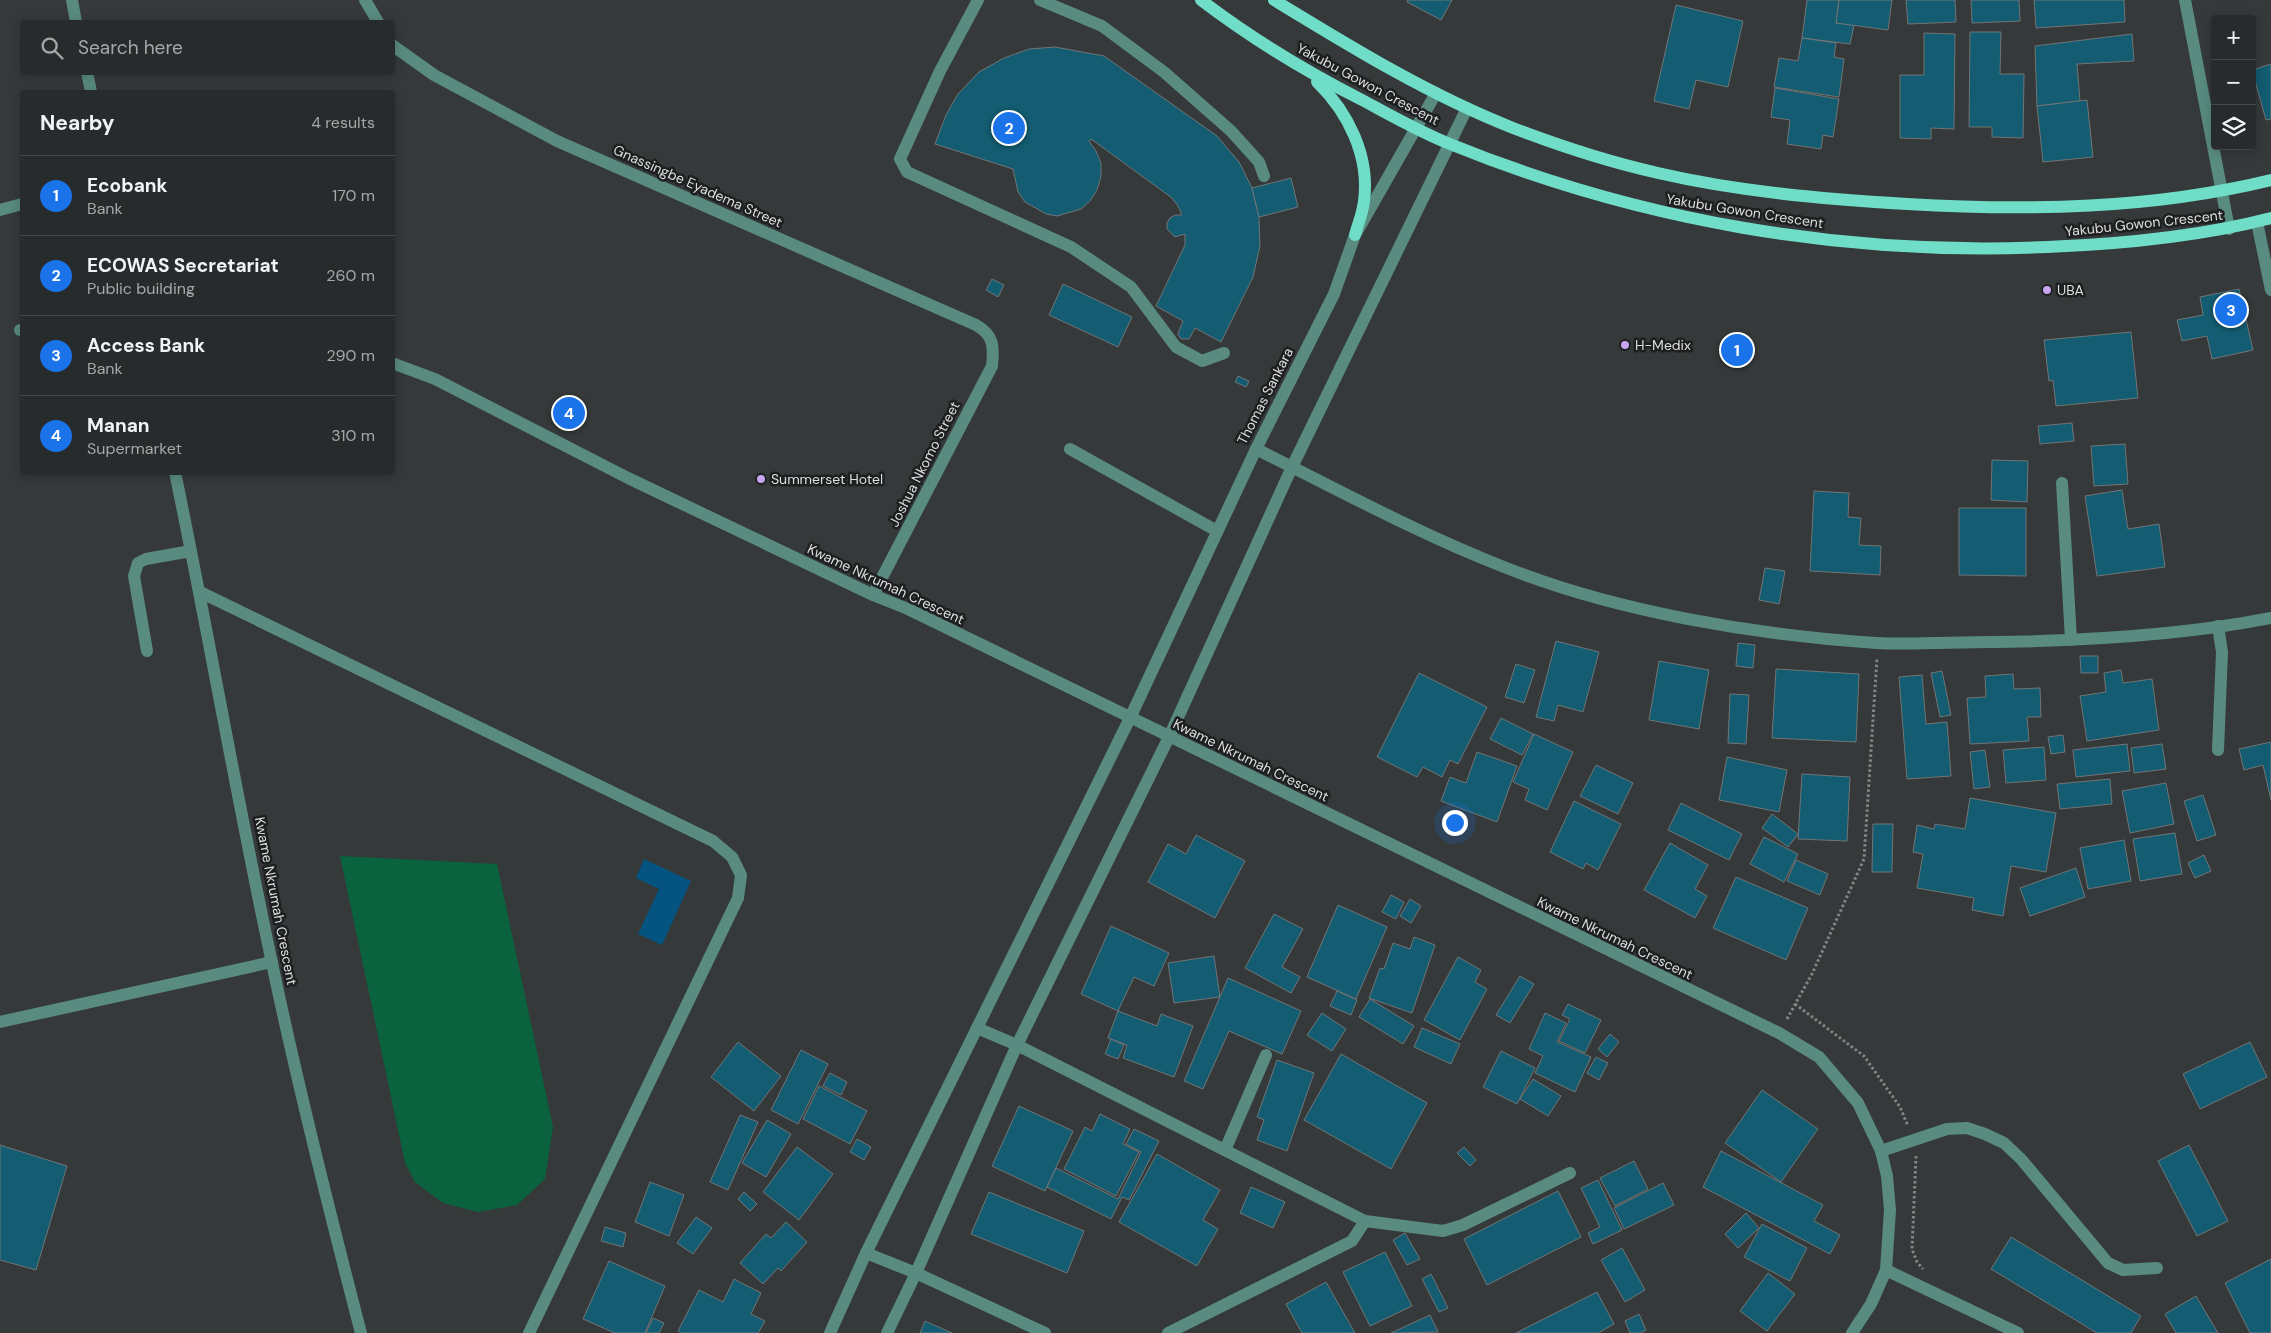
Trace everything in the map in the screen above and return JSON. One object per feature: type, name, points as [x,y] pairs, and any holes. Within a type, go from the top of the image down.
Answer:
[{"type":"main road","name":"Yakubu Gowon Crescent","points":[[1201,0],[1306,71],[1416,129],[1450,144],[1538,175],[1646,208],[1713,224],[1780,234],[1875,244],[1993,250],[2105,245],[2229,230],[2271,218]]},
{"type":"main road","name":"Yakubu Gowon Crescent","points":[[1274,0],[1436,93],[1514,128],[1594,156],[1657,173],[1715,184],[1836,199],[1963,207],[2057,208],[2137,202],[2222,192],[2271,180]]},
{"type":"main road","points":[[1306,71],[1331,96],[1353,130],[1365,169],[1364,202],[1355,235]]},
{"type":"street","points":[[72,0],[76,20]]},
{"type":"street","points":[[365,0],[377,20]]},
{"type":"street","points":[[978,0],[940,72],[900,159],[907,172],[1071,247],[1131,287],[1176,347],[1202,361],[1224,352]]},
{"type":"street","points":[[1040,0],[1102,26],[1164,72],[1231,131],[1259,162],[1264,176]]},
{"type":"street","points":[[2185,0],[2229,230]]},
{"type":"street","name":"Gnassingbe Eyadema Street","points":[[395,47],[434,75],[557,141],[976,325],[989,335],[994,345]]},
{"type":"street","points":[[88,75],[91,90]]},
{"type":"street","name":"Thomas Sankara","points":[[830,1333],[866,1253],[1130,718],[1256,449],[1334,294],[1355,235],[1436,93]]},
{"type":"street","points":[[887,1333],[916,1273],[1016,1046],[1169,737],[1292,467],[1467,108]]},
{"type":"street","points":[[0,210],[20,205]]},
{"type":"street","points":[[2257,222],[2271,290]]},
{"type":"street","name":"Joshua Nkomo Street","points":[[873,595],[992,366],[994,345]]},
{"type":"street","name":"Kwame Nkrumah Crescent","points":[[395,364],[435,379],[628,478],[873,595],[908,609],[1779,1033],[1819,1057],[1858,1103],[1881,1151],[1887,1176],[1890,1210],[1886,1270],[1871,1304],[1852,1333]]},
{"type":"street","points":[[1070,449],[1217,531]]},
{"type":"street","points":[[1256,449],[1504,567],[1590,596],[1701,621],[1785,634],[1878,643],[2071,640],[2148,636],[2271,618]]},
{"type":"street","name":"Kwame Nkrumah Crescent","points":[[175,475],[200,592],[272,962],[324,1190],[361,1333]]},
{"type":"street","points":[[2062,482],[2071,640]]},
{"type":"street","points":[[147,651],[134,576],[138,564],[146,559],[191,550]]},
{"type":"street","points":[[200,592],[713,841],[732,857],[741,874],[738,898],[529,1333]]},
{"type":"street","points":[[2218,626],[2222,652],[2218,750]]},
{"type":"street","points":[[0,1022],[272,962]]},
{"type":"street","points":[[977,1028],[1365,1221],[1443,1231],[1462,1225],[1570,1173]]},
{"type":"street","points":[[1225,1150],[1266,1055]]},
{"type":"street","points":[[1881,1151],[1947,1129],[1967,1128],[1986,1134],[2004,1144],[2021,1159],[2108,1263],[2123,1270],[2157,1268]]},
{"type":"street","points":[[1168,1333],[1352,1241],[1365,1221]]},
{"type":"street","points":[[866,1253],[916,1273],[1044,1333]]},
{"type":"street","points":[[1886,1270],[2018,1333]]},
{"type":"path","points":[[1779,1033],[1812,974],[1864,859],[1878,643]]},
{"type":"path","points":[[1796,1004],[1864,1056],[1900,1107],[1913,1139],[1916,1155],[1912,1249],[1917,1262],[1924,1269]]},
{"type":"green space","points":[[340,856],[497,864],[553,1127],[545,1179],[517,1205],[478,1212],[443,1203],[415,1182],[405,1163]]},
{"type":"water","points":[[644,859],[691,881],[662,945],[638,934],[659,889],[636,878]]},
{"type":"building","points":[[1408,0],[1452,0],[1441,20],[1407,2]]},
{"type":"building","points":[[1807,0],[1839,0],[1836,23],[1854,25],[1850,44],[1802,38]]},
{"type":"building","points":[[1839,0],[1892,0],[1888,30],[1836,23]]},
{"type":"building","points":[[1906,0],[1955,0],[1956,22],[1908,24]]},
{"type":"building","points":[[1971,0],[2019,0],[2020,21],[1972,23]]},
{"type":"building","points":[[2034,0],[2124,0],[2125,22],[2036,28]]},
{"type":"building","points":[[1676,5],[1743,21],[1728,87],[1696,80],[1689,109],[1654,101]]},
{"type":"building","points":[[1970,32],[2001,32],[2000,74],[2024,74],[2023,138],[1992,137],[1992,127],[1969,127]]},
{"type":"building","points":[[1924,33],[1955,34],[1954,129],[1931,128],[1931,139],[1900,138],[1900,75],[1924,75]]},
{"type":"building","points":[[2132,34],[2134,61],[2077,64],[2080,101],[2037,106],[2035,46]]},
{"type":"building","points":[[1802,38],[1836,43],[1834,57],[1844,59],[1839,97],[1774,87],[1779,58],[1798,61]]},
{"type":"building","points":[[1055,47],[1104,56],[1217,136],[1239,162],[1252,188],[1259,217],[1260,246],[1253,277],[1221,342],[1195,328],[1189,339],[1181,339],[1178,334],[1183,321],[1156,306],[1185,245],[1185,234],[1175,237],[1167,229],[1167,223],[1170,218],[1175,215],[1182,215],[1178,206],[1172,198],[1091,139],[1089,141],[1101,163],[1101,176],[1097,190],[1090,201],[1081,209],[1057,216],[1046,214],[1025,202],[1018,192],[1013,169],[935,144],[946,115],[958,94],[979,72],[1004,58],[1029,49]]},
{"type":"building","points":[[2271,64],[2271,119],[2266,120],[2256,84],[2256,69]]},
{"type":"building","points":[[1775,88],[1839,99],[1833,137],[1823,135],[1821,149],[1787,144],[1790,120],[1771,117]]},
{"type":"building","points":[[2087,100],[2093,157],[2043,162],[2037,106]]},
{"type":"building","points":[[1291,178],[1298,207],[1259,217],[1252,188]]},
{"type":"building","points":[[992,279],[1004,285],[998,297],[986,290]]},
{"type":"building","points":[[1063,284],[1132,317],[1118,347],[1049,315]]},
{"type":"building","points":[[2239,289],[2253,350],[2212,359],[2207,336],[2182,341],[2177,320],[2203,315],[2200,297]]},
{"type":"building","points":[[2131,332],[2138,398],[2056,406],[2053,380],[2049,381],[2044,340]]},
{"type":"building","points":[[1238,376],[1249,381],[1246,387],[1235,382]]},
{"type":"building","points":[[2072,423],[2074,441],[2040,444],[2038,426]]},
{"type":"building","points":[[2125,444],[2128,484],[2094,486],[2091,446]]},
{"type":"building","points":[[1992,460],[2028,461],[2027,502],[1991,500]]},
{"type":"building","points":[[2122,490],[2128,529],[2159,524],[2165,567],[2097,576],[2085,496]]},
{"type":"building","points":[[1814,491],[1849,493],[1848,517],[1861,518],[1859,545],[1881,546],[1880,575],[1810,571]]},
{"type":"building","points":[[1959,508],[2026,508],[2026,576],[1959,575]]},
{"type":"building","points":[[1765,568],[1785,571],[1779,604],[1759,600]]},
{"type":"building","points":[[1556,641],[1599,652],[1583,712],[1558,705],[1554,721],[1536,717]]},
{"type":"building","points":[[1738,643],[1755,645],[1753,668],[1736,666]]},
{"type":"building","points":[[2080,656],[2098,656],[2098,673],[2081,673]]},
{"type":"building","points":[[1659,661],[1709,670],[1699,729],[1649,720]]},
{"type":"building","points":[[1516,664],[1535,670],[1524,703],[1505,697]]},
{"type":"building","points":[[1776,669],[1859,674],[1856,742],[1772,738]]},
{"type":"building","points":[[2121,670],[2123,683],[2152,679],[2159,730],[2087,741],[2080,696],[2106,692],[2104,673]]},
{"type":"building","points":[[1942,671],[1951,715],[1940,717],[1931,673]]},
{"type":"building","points":[[1419,673],[1487,707],[1458,764],[1450,760],[1442,777],[1423,767],[1417,777],[1377,757]]},
{"type":"building","points":[[2013,674],[2014,689],[2040,688],[2041,717],[2027,717],[2029,741],[1970,744],[1967,698],[1986,697],[1985,676]]},
{"type":"building","points":[[1922,675],[1926,724],[1947,722],[1951,776],[1907,779],[1899,677]]},
{"type":"building","points":[[1730,694],[1749,695],[1746,744],[1728,743]]},
{"type":"building","points":[[1501,718],[1533,734],[1522,755],[1490,739]]},
{"type":"building","points":[[1534,734],[1573,752],[1547,810],[1525,800],[1529,789],[1513,782]]},
{"type":"building","points":[[2063,735],[2065,752],[2051,754],[2048,737]]},
{"type":"building","points":[[2271,742],[2271,800],[2263,765],[2244,770],[2239,749]]},
{"type":"building","points":[[2127,744],[2130,771],[2076,777],[2073,750]]},
{"type":"building","points":[[2162,744],[2166,769],[2134,773],[2131,748]]},
{"type":"building","points":[[2044,747],[2046,780],[2006,783],[2003,750]]},
{"type":"building","points":[[1985,750],[1990,787],[1974,789],[1970,752]]},
{"type":"building","points":[[1477,752],[1517,766],[1497,822],[1441,801],[1450,777],[1466,783]]},
{"type":"building","points":[[1727,757],[1787,770],[1779,812],[1719,800]]},
{"type":"building","points":[[1596,765],[1633,783],[1618,814],[1580,796]]},
{"type":"building","points":[[1802,774],[1850,777],[1847,841],[1798,839]]},
{"type":"building","points":[[2110,779],[2112,804],[2060,809],[2057,784]]},
{"type":"building","points":[[2166,783],[2174,824],[2130,833],[2122,791]]},
{"type":"building","points":[[2203,795],[2216,835],[2197,841],[2184,801]]},
{"type":"building","points":[[1970,798],[2056,813],[2046,872],[2011,866],[2003,916],[1972,910],[1974,898],[1917,888],[1923,854],[1913,852],[1917,825],[1934,829],[1935,824],[1965,829]]},
{"type":"building","points":[[1574,801],[1621,824],[1598,870],[1586,863],[1583,869],[1550,852]]},
{"type":"building","points":[[1681,803],[1742,834],[1729,860],[1668,830]]},
{"type":"building","points":[[1772,814],[1798,834],[1788,847],[1762,828]]},
{"type":"building","points":[[1873,824],[1893,824],[1892,872],[1872,872]]},
{"type":"building","points":[[2175,833],[2182,874],[2140,881],[2133,839]]},
{"type":"building","points":[[1196,835],[1245,861],[1215,918],[1148,882],[1168,844],[1186,854]]},
{"type":"building","points":[[1764,837],[1798,854],[1784,882],[1750,864]]},
{"type":"building","points":[[2124,840],[2131,881],[2088,889],[2080,848]]},
{"type":"building","points":[[1670,843],[1708,865],[1695,889],[1707,896],[1695,918],[1644,890]]},
{"type":"building","points":[[2204,855],[2211,871],[2195,878],[2188,863]]},
{"type":"building","points":[[1796,860],[1828,874],[1820,895],[1787,881]]},
{"type":"building","points":[[2076,868],[2085,897],[2030,916],[2020,888]]},
{"type":"building","points":[[1736,877],[1808,908],[1786,960],[1713,928]]},
{"type":"building","points":[[1391,895],[1404,902],[1396,919],[1382,912]]},
{"type":"building","points":[[1410,899],[1421,906],[1411,923],[1400,916]]},
{"type":"building","points":[[1338,905],[1387,927],[1356,999],[1307,977]]},
{"type":"building","points":[[1274,914],[1303,929],[1282,967],[1300,977],[1291,993],[1245,968]]},
{"type":"building","points":[[1111,926],[1169,953],[1154,986],[1134,977],[1118,1011],[1081,994]]},
{"type":"building","points":[[1414,937],[1435,945],[1412,1013],[1369,998],[1380,968],[1384,969],[1393,943],[1410,949]]},
{"type":"building","points":[[1214,956],[1220,997],[1174,1003],[1168,963]]},
{"type":"building","points":[[1458,957],[1481,970],[1475,982],[1487,989],[1460,1040],[1424,1020]]},
{"type":"building","points":[[1520,976],[1534,984],[1510,1023],[1496,1015]]},
{"type":"building","points":[[1228,978],[1301,1011],[1282,1054],[1229,1031],[1203,1089],[1184,1081]]},
{"type":"building","points":[[1337,991],[1357,1000],[1351,1015],[1330,1006]]},
{"type":"building","points":[[1370,999],[1414,1026],[1403,1044],[1359,1017]]},
{"type":"building","points":[[1568,1004],[1601,1020],[1585,1053],[1559,1041],[1570,1019],[1562,1015]]},
{"type":"building","points":[[1118,1011],[1157,1026],[1161,1014],[1193,1026],[1174,1077],[1123,1058],[1127,1045],[1108,1038]]},
{"type":"building","points":[[1322,1013],[1346,1029],[1332,1051],[1307,1035]]},
{"type":"building","points":[[1545,1013],[1566,1023],[1557,1042],[1591,1057],[1575,1092],[1535,1073],[1543,1056],[1529,1049]]},
{"type":"building","points":[[1422,1028],[1460,1044],[1451,1064],[1414,1047]]},
{"type":"building","points":[[1610,1034],[1619,1042],[1607,1057],[1598,1049]]},
{"type":"building","points":[[1111,1039],[1124,1045],[1118,1059],[1105,1054]]},
{"type":"building","points":[[738,1042],[781,1076],[754,1111],[711,1077]]},
{"type":"building","points":[[2250,1042],[2267,1077],[2200,1109],[2183,1074]]},
{"type":"building","points":[[801,1050],[828,1064],[798,1124],[771,1110]]},
{"type":"building","points":[[1501,1051],[1535,1068],[1517,1104],[1483,1087]]},
{"type":"building","points":[[1341,1054],[1427,1103],[1391,1169],[1304,1120]]},
{"type":"building","points":[[1596,1057],[1608,1063],[1599,1080],[1587,1073]]},
{"type":"building","points":[[1277,1060],[1314,1073],[1287,1151],[1257,1140],[1264,1120],[1257,1117]]},
{"type":"building","points":[[830,1073],[847,1082],[841,1095],[823,1086]]},
{"type":"building","points":[[1533,1079],[1561,1096],[1548,1116],[1520,1099]]},
{"type":"building","points":[[819,1086],[867,1111],[850,1144],[803,1119]]},
{"type":"building","points":[[1762,1090],[1818,1129],[1781,1182],[1725,1143]]},
{"type":"building","points":[[1019,1106],[1073,1131],[1045,1191],[992,1166]]},
{"type":"building","points":[[1100,1114],[1130,1129],[1123,1144],[1139,1152],[1116,1196],[1064,1169],[1085,1127],[1092,1131]]},
{"type":"building","points":[[740,1115],[758,1122],[728,1190],[710,1182]]},
{"type":"building","points":[[767,1120],[791,1134],[766,1177],[742,1163]]},
{"type":"building","points":[[1134,1129],[1159,1141],[1129,1200],[1122,1197],[1111,1219],[1047,1187],[1056,1168],[1118,1199],[1141,1152],[1126,1144]]},
{"type":"building","points":[[857,1139],[871,1147],[864,1160],[850,1152]]},
{"type":"building","points":[[0,1145],[67,1166],[36,1270],[0,1260]]},
{"type":"building","points":[[2189,1145],[2228,1221],[2197,1236],[2158,1161]]},
{"type":"building","points":[[797,1147],[833,1174],[799,1220],[763,1192]]},
{"type":"building","points":[[1464,1147],[1476,1160],[1470,1166],[1457,1153]]},
{"type":"building","points":[[1721,1151],[1823,1205],[1814,1221],[1840,1235],[1830,1254],[1703,1187]]},
{"type":"building","points":[[1157,1154],[1220,1190],[1203,1220],[1218,1229],[1197,1266],[1119,1222]]},
{"type":"building","points":[[1634,1161],[1648,1189],[1615,1206],[1600,1178]]},
{"type":"building","points":[[1598,1180],[1622,1230],[1593,1244],[1588,1233],[1600,1227],[1581,1188]]},
{"type":"building","points":[[650,1182],[684,1195],[669,1236],[635,1222]]},
{"type":"building","points":[[1663,1183],[1674,1205],[1624,1229],[1614,1208]]},
{"type":"building","points":[[1251,1187],[1285,1202],[1273,1228],[1240,1213]]},
{"type":"building","points":[[1558,1191],[1581,1237],[1487,1285],[1464,1239]]},
{"type":"building","points":[[744,1192],[757,1204],[750,1211],[738,1199]]},
{"type":"building","points":[[989,1192],[1084,1231],[1067,1273],[971,1234]]},
{"type":"building","points":[[1746,1213],[1759,1228],[1738,1248],[1725,1234]]},
{"type":"building","points":[[696,1217],[712,1228],[693,1254],[677,1243]]},
{"type":"building","points":[[786,1222],[807,1242],[781,1271],[778,1268],[763,1284],[740,1263],[766,1234],[771,1238]]},
{"type":"building","points":[[1762,1224],[1807,1248],[1790,1281],[1744,1257]]},
{"type":"building","points":[[605,1227],[626,1233],[623,1247],[601,1241]]},
{"type":"building","points":[[1405,1233],[1420,1259],[1407,1265],[1393,1240]]},
{"type":"building","points":[[2011,1237],[2141,1316],[2131,1333],[2097,1333],[1991,1269]]},
{"type":"building","points":[[1622,1248],[1645,1290],[1625,1302],[1601,1260]]},
{"type":"building","points":[[1385,1252],[1412,1306],[1370,1326],[1343,1272]]},
{"type":"building","points":[[2271,1259],[2271,1333],[2250,1333],[2225,1283]]},
{"type":"building","points":[[609,1261],[665,1286],[645,1333],[615,1333],[583,1319]]},
{"type":"building","points":[[1768,1273],[1795,1294],[1767,1331],[1740,1311]]},
{"type":"building","points":[[1431,1274],[1448,1308],[1439,1312],[1422,1279]]},
{"type":"building","points":[[734,1279],[761,1293],[751,1314],[765,1321],[758,1333],[682,1333],[678,1331],[699,1290],[723,1302]]},
{"type":"building","points":[[1326,1282],[1355,1333],[1302,1333],[1286,1304]]},
{"type":"building","points":[[1597,1292],[1614,1324],[1598,1333],[1516,1333]]},
{"type":"building","points":[[2196,1296],[2218,1333],[2176,1333],[2165,1314]]},
{"type":"building","points":[[1639,1314],[1646,1330],[1640,1333],[1630,1333],[1625,1321]]},
{"type":"building","points":[[1430,1315],[1438,1332],[1391,1333]]},
{"type":"building","points":[[653,1318],[664,1323],[659,1333],[646,1333]]},
{"type":"building","points":[[925,1321],[952,1333],[920,1333]]},
{"type":"place","name":"ECOWAS Secretariat","points":[[1009,128]]},
{"type":"place","name":"UBA","points":[[2047,290]]},
{"type":"place","name":"Access Bank","points":[[2231,310]]},
{"type":"place","name":"H-Medix","points":[[1625,345]]},
{"type":"place","name":"Ecobank","points":[[1737,350]]},
{"type":"place","name":"Manan","points":[[569,413]]},
{"type":"place","name":"Summerset Hotel","points":[[761,479]]}]
